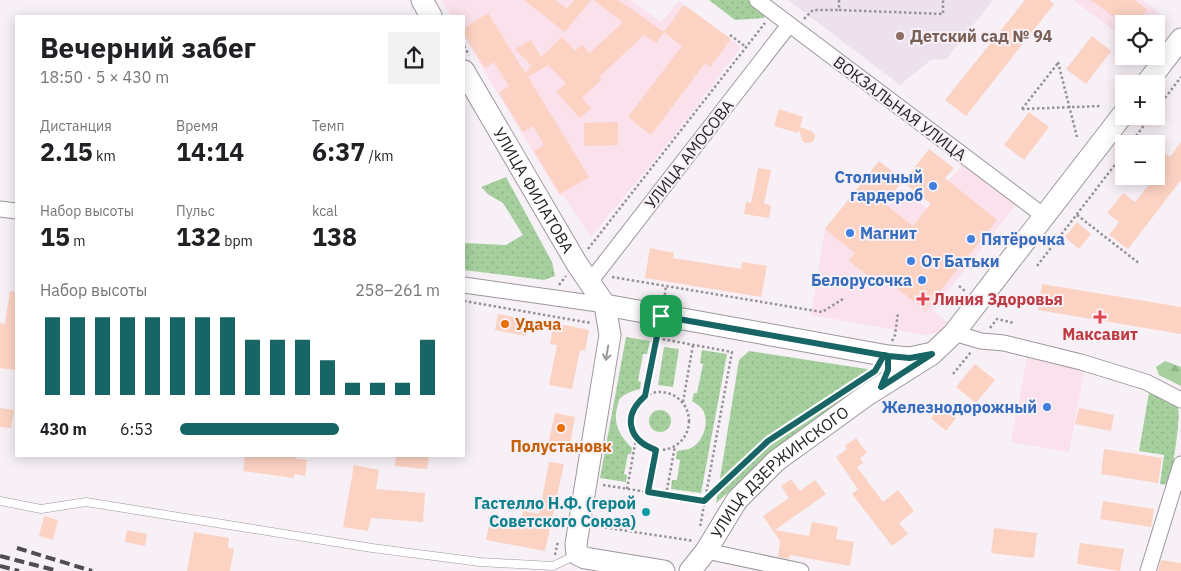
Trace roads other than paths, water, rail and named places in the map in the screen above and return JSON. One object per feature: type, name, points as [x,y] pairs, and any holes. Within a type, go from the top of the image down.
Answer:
[{"type":"street","points":[[422,0],[430,15]]},
{"type":"street","name":"ВОКЗАЛЬНАЯ УЛИЦА","points":[[757,0],[1044,216]]},
{"type":"street","name":"УЛИЦА АМОСОВА","points":[[589,283],[793,27]]},
{"type":"street","points":[[1153,75],[1181,39]]},
{"type":"street","name":"УЛИЦА ФИЛАТОВА","points":[[465,73],[589,283],[605,305]]},
{"type":"street","name":"УЛИЦА ДЗЕРЖИНСКОГО","points":[[690,571],[701,542],[736,500],[776,460],[932,354],[954,333],[1115,125]]},
{"type":"street","points":[[0,209],[15,212]]},
{"type":"street","points":[[465,285],[605,305],[886,355],[910,358],[932,354]]},
{"type":"street","points":[[605,305],[610,335],[576,544],[577,554],[585,558],[664,571]]},
{"type":"street","points":[[954,333],[981,341],[1004,343],[1081,362],[1146,382],[1181,400]]},
{"type":"street","points":[[881,387],[888,370],[886,355]]},
{"type":"street","points":[[1148,571],[1181,464]]},
{"type":"street","points":[[701,542],[801,571]]},
{"type":"lane","points":[[0,501],[41,509],[86,502],[372,548],[480,562],[553,566],[577,554]]},
{"type":"railway","points":[[17,548],[92,571]]},
{"type":"railway","points":[[0,556],[58,571]]},
{"type":"railway","points":[[0,566],[19,571]]},
{"type":"place","name":"Детский сад № 94","points":[[900,36]]},
{"type":"place","name":"Столичный гардероб","points":[[933,186]]},
{"type":"place","name":"Магнит","points":[[850,233]]},
{"type":"place","name":"Пятёрочка","points":[[971,239]]},
{"type":"place","name":"От Батьки","points":[[911,261]]},
{"type":"place","name":"Белорусочка","points":[[922,280]]},
{"type":"place","name":"Линия Здоровья","points":[[923,299]]},
{"type":"place","name":"Максавит","points":[[1100,317]]},
{"type":"place","name":"Удача","points":[[505,324]]},
{"type":"place","name":"Железнодорожный","points":[[1047,407]]},
{"type":"place","name":"Полустановк","points":[[561,428]]},
{"type":"place","name":"Гастелло Н.Ф. (герой Советского Союза)","points":[[646,512]]}]
